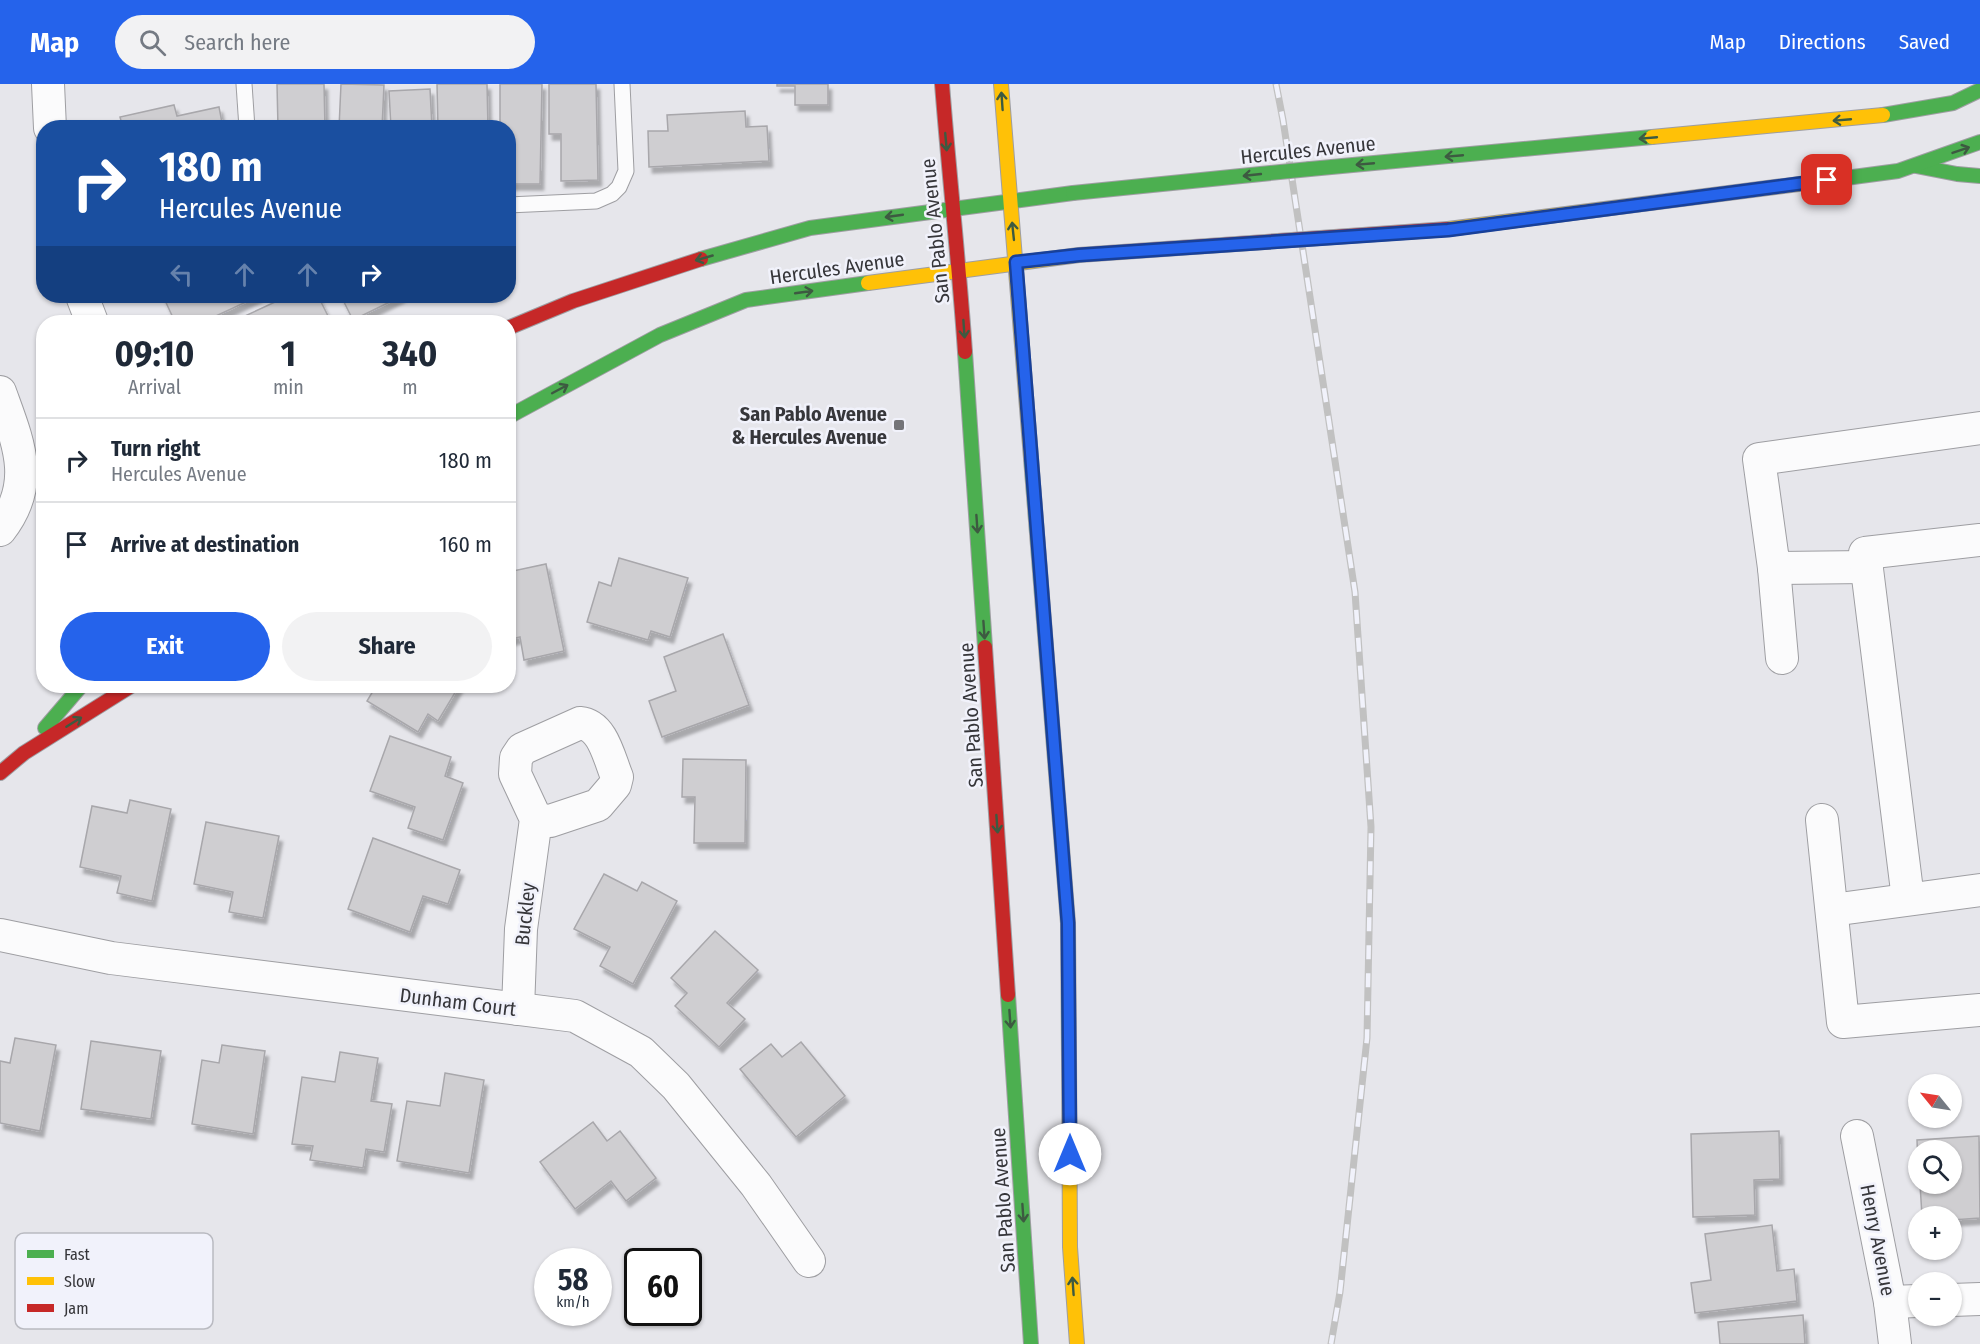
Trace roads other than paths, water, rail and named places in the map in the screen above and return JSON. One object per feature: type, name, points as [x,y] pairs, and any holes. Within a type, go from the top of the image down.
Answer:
[{"type":"street","points":[[48,84],[50,120]]},
{"type":"street","name":"San Pablo Avenue","points":[[942,84],[952,208],[960,271],[1031,1344]]},
{"type":"street","points":[[1001,84],[1068,923],[1070,1247],[1077,1344]]},
{"type":"street","name":"Hercules Avenue","points":[[516,325],[573,301],[699,260],[810,228],[1073,193],[1880,116],[1953,103],[1980,90]]},
{"type":"street","points":[[1880,116],[1920,95]]},
{"type":"street","name":"Hercules Avenue","points":[[516,413],[660,335],[746,300],[1079,255],[1448,230],[1898,171],[1980,142]]},
{"type":"street","points":[[1914,166],[1980,176]]},
{"type":"street","points":[[0,392],[21,453],[22,471],[13,508],[0,530]]},
{"type":"street","points":[[1782,658],[1774,568],[1759,459],[1980,428]]},
{"type":"street","points":[[1908,899],[1865,553],[1980,540]]},
{"type":"street","points":[[1774,568],[1867,567]]},
{"type":"street","points":[[24,753],[75,693]]},
{"type":"street","points":[[0,773],[24,753],[120,693]]},
{"type":"street","name":"Buckley","points":[[518,1010],[521,929],[536,819]]},
{"type":"street","points":[[1822,819],[1844,1022],[1980,1010]]},
{"type":"street","points":[[1832,910],[1980,890]]},
{"type":"street","name":"Dunham Court","points":[[0,935],[111,958],[575,1016],[641,1052],[676,1086],[756,1185],[809,1262]]},
{"type":"street","name":"Henry Avenue","points":[[1857,1137],[1904,1301],[1895,1344]]},
{"type":"street","points":[[1962,1300],[1980,1299]]},
{"type":"lane","points":[[244,84],[246,120]]},
{"type":"lane","points":[[516,205],[596,201],[604,199],[619,187],[626,171],[622,84]]},
{"type":"railway","points":[[1276,84],[1355,592],[1371,827],[1367,1038],[1340,1292],[1331,1344]]},
{"type":"place","name":"San Pablo Avenue & Hercules Avenue","points":[[899,425]]}]
